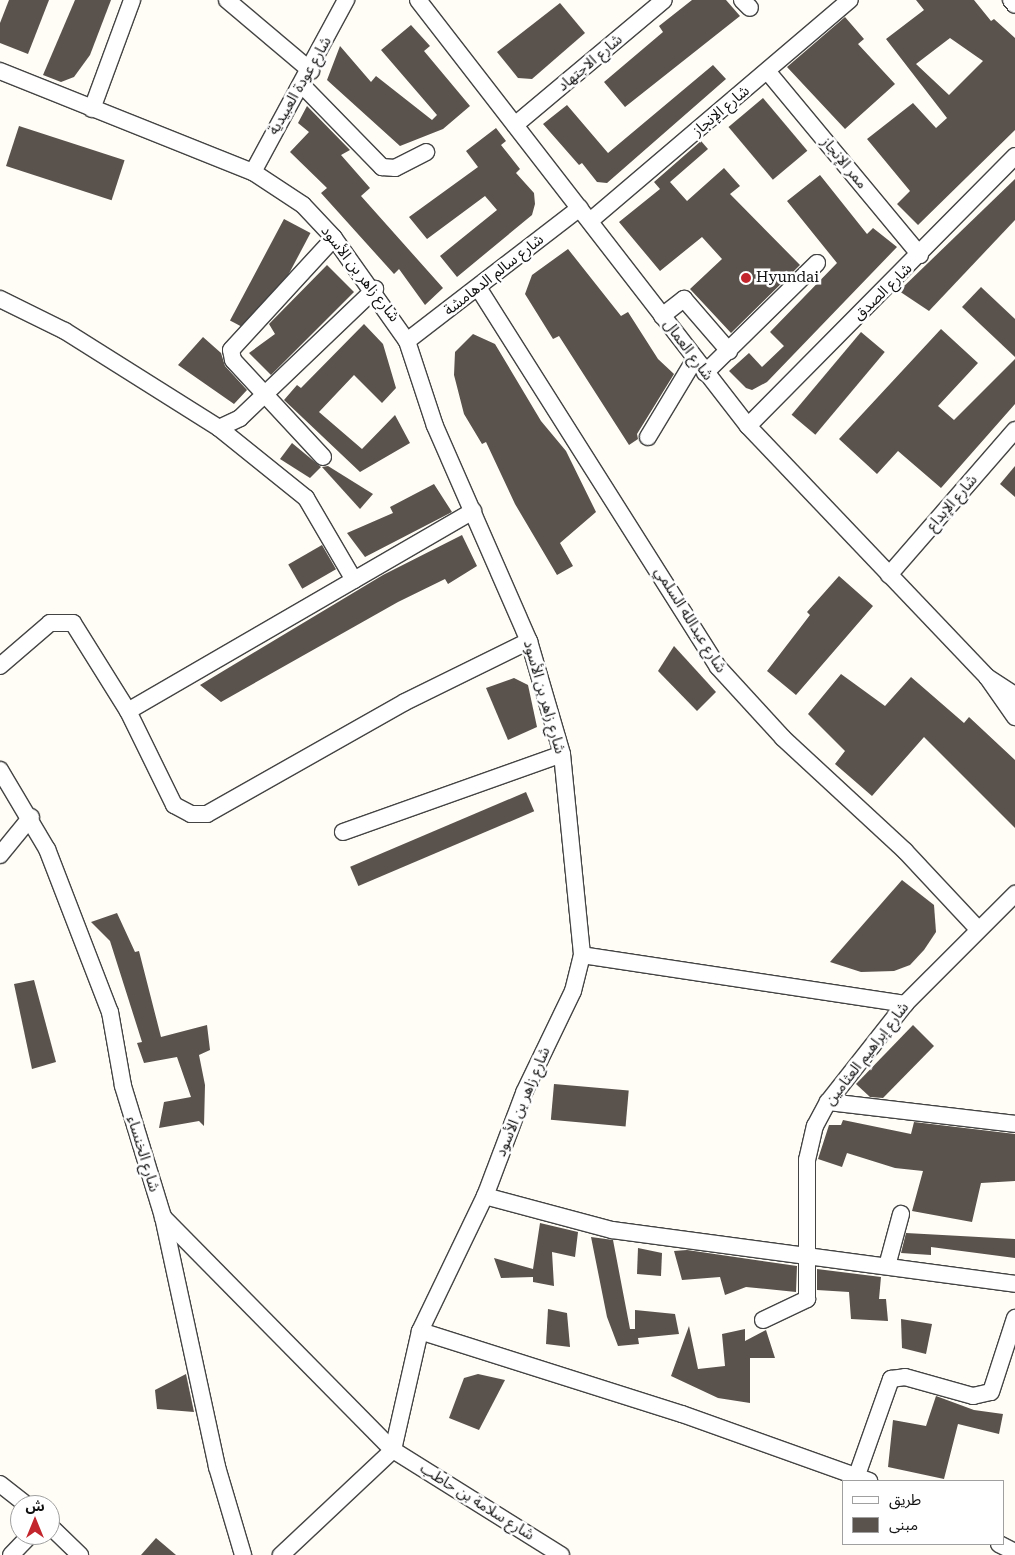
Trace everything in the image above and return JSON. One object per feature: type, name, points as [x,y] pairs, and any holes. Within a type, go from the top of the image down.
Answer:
[{"type":"street","points":[[92,109],[132,0]]},
{"type":"street","points":[[227,0],[311,71]]},
{"type":"street","name":"شارع عودة العبيدية","points":[[253,172],[311,71],[346,0]]},
{"type":"street","name":"شارع الاجتهاد","points":[[515,125],[664,0]]},
{"type":"street","name":"شارع الإنجاز","points":[[590,221],[768,72],[850,0]]},
{"type":"street","points":[[1011,0],[1015,5]]},
{"type":"street","name":"شارع العمال","points":[[425,2],[515,125],[748,426],[987,677],[1015,717]]},
{"type":"street","name":"شارع زاهر بن الأسود","points":[[0,70],[92,109],[253,172],[303,205],[334,238],[375,289],[407,341],[425,401],[529,640],[562,754],[582,955],[573,991],[524,1093],[485,1196],[420,1331],[393,1450]]},
{"type":"street","name":"ممر الإنجاز","points":[[768,72],[920,255]]},
{"type":"street","points":[[302,85],[382,167],[395,168],[426,152]]},
{"type":"street","name":"شارع الصدق","points":[[748,426],[920,255],[1015,156]]},
{"type":"street","name":"شارع سالم الدهامشة","points":[[407,341],[479,289],[580,208]]},
{"type":"street","points":[[323,457],[264,396],[233,360],[233,345],[334,238]]},
{"type":"street","points":[[705,372],[729,351],[818,263]]},
{"type":"street","points":[[219,428],[240,418],[375,289]]},
{"type":"street","name":"شارع عبدالله السلمي","points":[[479,289],[718,668],[783,738],[905,851],[977,928]]},
{"type":"street","points":[[0,299],[73,336],[219,428],[306,498],[354,580]]},
{"type":"street","points":[[662,316],[684,299],[729,351]]},
{"type":"street","points":[[648,437],[695,359]]},
{"type":"street","name":"شارع الإبداع","points":[[889,575],[1015,430]]},
{"type":"street","points":[[128,711],[473,510]]},
{"type":"street","points":[[0,666],[39,631],[64,620],[83,633],[128,711],[174,804],[191,814],[207,814],[405,702],[529,640]]},
{"type":"street","name":"شارع العمال","points":[[987,677],[1015,695]]},
{"type":"street","points":[[343,832],[562,754]]},
{"type":"street","name":"شارع الخنساء","points":[[0,770],[31,817],[110,1012],[130,1112],[163,1217],[208,1429],[243,1555]]},
{"type":"street","points":[[0,855],[31,817]]},
{"type":"street","name":"شارع إبراهيم العثامين","points":[[762,1320],[806,1301],[807,1160],[815,1126],[828,1102],[905,1004],[977,928],[1015,894]]},
{"type":"street","points":[[582,955],[905,1004]]},
{"type":"street","points":[[828,1102],[1015,1124]]},
{"type":"street","points":[[485,1196],[612,1230],[806,1254],[1015,1284]]},
{"type":"street","points":[[887,1266],[901,1214]]},
{"type":"street","name":"شارع سلامة بن حاطب","points":[[163,1217],[393,1450],[561,1555]]},
{"type":"street","points":[[420,1331],[863,1478],[891,1379],[905,1377],[974,1396],[991,1392],[1015,1318]]},
{"type":"street","points":[[281,1555],[393,1450]]},
{"type":"street","points":[[0,1484],[14,1495]]},
{"type":"street","points":[[60,1536],[80,1555]]},
{"type":"street","points":[[11,1555],[20,1545]]},
{"type":"street","points":[[1001,1545],[1015,1552]]},
{"type":"building","points":[[9,0],[49,0],[28,54],[0,43],[0,23]]},
{"type":"building","points":[[75,0],[111,0],[90,55],[74,77],[61,82],[43,75]]},
{"type":"building","points":[[692,0],[726,0],[740,16],[625,107],[604,82],[663,32],[659,26]]},
{"type":"building","points":[[916,0],[974,0],[991,21],[994,19],[1015,38],[1015,130],[918,225],[897,204],[910,191],[867,139],[913,103],[936,128],[947,118],[886,39],[924,10]],"holes":[[[950,38],[983,61],[949,95],[916,64]]]},
{"type":"building","points":[[560,3],[585,33],[532,79],[518,78],[497,52]]},
{"type":"building","points":[[845,17],[864,39],[858,44],[895,84],[845,129],[787,67]]},
{"type":"building","points":[[411,25],[430,46],[424,51],[470,106],[443,129],[400,146],[327,80],[340,46],[371,82],[376,76],[432,120],[437,115],[381,50]]},
{"type":"building","points":[[713,65],[726,79],[607,183],[597,182],[582,163],[579,165],[543,124],[567,105],[608,153]]},
{"type":"building","points":[[763,98],[807,151],[773,180],[729,127]]},
{"type":"building","points":[[307,106],[350,150],[341,155],[370,188],[361,196],[443,288],[425,305],[399,269],[394,274],[321,193],[327,188],[290,152],[309,132],[298,123]]},
{"type":"building","points":[[19,126],[125,160],[112,200],[6,166]]},
{"type":"building","points":[[496,128],[506,141],[501,145],[520,169],[516,173],[534,193],[535,204],[532,215],[457,277],[440,256],[497,210],[485,196],[427,239],[409,217],[478,167],[466,151]]},
{"type":"building","points":[[701,141],[708,149],[670,182],[687,201],[724,168],[740,186],[730,194],[800,265],[731,333],[690,289],[722,259],[702,237],[660,271],[619,222],[660,189],[654,182]]},
{"type":"building","points":[[820,175],[867,234],[873,228],[897,247],[767,382],[752,390],[746,388],[729,371],[749,353],[762,367],[784,346],[770,332],[837,263],[787,201]]},
{"type":"building","points":[[1015,179],[1015,220],[929,311],[899,291]]},
{"type":"building","points":[[284,219],[310,233],[256,335],[230,321]]},
{"type":"building","points":[[568,249],[621,316],[628,312],[658,359],[674,374],[637,434],[638,439],[629,445],[559,336],[553,339],[525,294],[532,275]]},
{"type":"building","points":[[327,265],[354,292],[271,375],[249,353],[275,334],[269,324]]},
{"type":"building","points":[[981,287],[1015,319],[1015,357],[962,307]]},
{"type":"building","points":[[364,324],[383,344],[396,388],[382,403],[354,375],[319,412],[362,449],[395,415],[410,443],[360,472],[284,400],[297,385],[301,388]]},
{"type":"building","points":[[941,329],[978,363],[938,406],[954,420],[1015,359],[1015,404],[941,488],[898,451],[877,474],[839,439]]},
{"type":"building","points":[[861,332],[885,352],[815,435],[792,415]]},
{"type":"building","points":[[473,334],[495,344],[541,421],[566,451],[596,512],[560,543],[573,566],[557,575],[515,504],[486,442],[482,444],[464,414],[454,375],[455,352]]},
{"type":"building","points":[[203,337],[221,353],[225,366],[247,390],[234,404],[178,365]]},
{"type":"building","points":[[292,443],[321,467],[310,478],[280,459]]},
{"type":"building","points":[[328,466],[373,494],[360,509],[322,467]]},
{"type":"building","points":[[1015,466],[1015,497],[1000,484]]},
{"type":"building","points":[[434,484],[452,512],[365,557],[347,533],[393,513],[390,507]]},
{"type":"building","points":[[462,535],[477,566],[448,584],[445,579],[398,602],[221,702],[200,685],[383,575]]},
{"type":"building","points":[[322,545],[336,569],[302,589],[288,564]]},
{"type":"building","points":[[839,576],[873,606],[796,695],[767,671],[810,615],[807,612]]},
{"type":"building","points":[[674,646],[716,692],[697,711],[658,671]]},
{"type":"building","points":[[841,674],[885,706],[911,677],[964,723],[969,717],[1015,760],[1015,828],[924,737],[872,796],[835,764],[845,751],[808,714]]},
{"type":"building","points":[[514,678],[528,685],[537,727],[508,740],[486,688]]},
{"type":"building","points":[[526,792],[534,811],[358,886],[350,867]]},
{"type":"building","points":[[902,880],[934,905],[936,932],[924,950],[910,965],[894,971],[861,972],[830,962]]},
{"type":"building","points":[[117,913],[135,952],[139,951],[161,1037],[207,1025],[210,1050],[199,1055],[205,1085],[204,1126],[199,1121],[159,1128],[164,1102],[191,1097],[177,1057],[144,1063],[137,1043],[142,1042],[110,941],[91,922]]},
{"type":"building","points":[[34,980],[56,1062],[32,1069],[14,984]]},
{"type":"building","points":[[913,1025],[934,1046],[883,1098],[870,1097],[856,1084]]},
{"type":"building","points":[[554,1084],[629,1091],[626,1126],[551,1120]]},
{"type":"building","points":[[843,1120],[911,1134],[914,1122],[1015,1134],[1015,1181],[981,1183],[972,1222],[912,1211],[923,1171],[895,1168],[847,1153],[842,1167],[818,1159],[829,1125],[841,1125]]},
{"type":"building","points":[[540,1223],[578,1232],[575,1257],[552,1252],[554,1286],[533,1282],[533,1277],[501,1278],[494,1258],[533,1269]]},
{"type":"building","points":[[906,1233],[1015,1239],[1015,1258],[931,1247],[931,1255],[901,1253]]},
{"type":"building","points":[[591,1237],[613,1240],[630,1329],[635,1329],[635,1310],[675,1314],[679,1334],[638,1338],[639,1344],[618,1346],[607,1317]]},
{"type":"building","points":[[638,1248],[662,1253],[661,1276],[637,1274]]},
{"type":"building","points":[[687,1250],[797,1266],[796,1292],[746,1287],[725,1295],[720,1277],[682,1280],[674,1251]]},
{"type":"building","points":[[817,1269],[881,1277],[879,1299],[886,1299],[888,1321],[851,1319],[849,1292],[817,1290]]},
{"type":"building","points":[[548,1309],[567,1313],[570,1347],[546,1344]]},
{"type":"building","points":[[901,1319],[932,1324],[926,1354],[902,1348]]},
{"type":"building","points":[[689,1326],[698,1369],[725,1366],[722,1334],[745,1329],[745,1341],[766,1330],[775,1358],[750,1358],[750,1403],[718,1398],[671,1376]]},
{"type":"building","points":[[186,1374],[194,1412],[157,1409],[155,1390]]},
{"type":"building","points":[[478,1374],[505,1380],[479,1430],[449,1418],[464,1378]]},
{"type":"building","points":[[936,1396],[974,1410],[1003,1414],[999,1434],[958,1424],[944,1479],[888,1467],[893,1420],[926,1426]]},
{"type":"building","points":[[156,1538],[176,1555],[141,1555]]},
{"type":"place","name":"Hyundai","points":[[746,278]]}]
